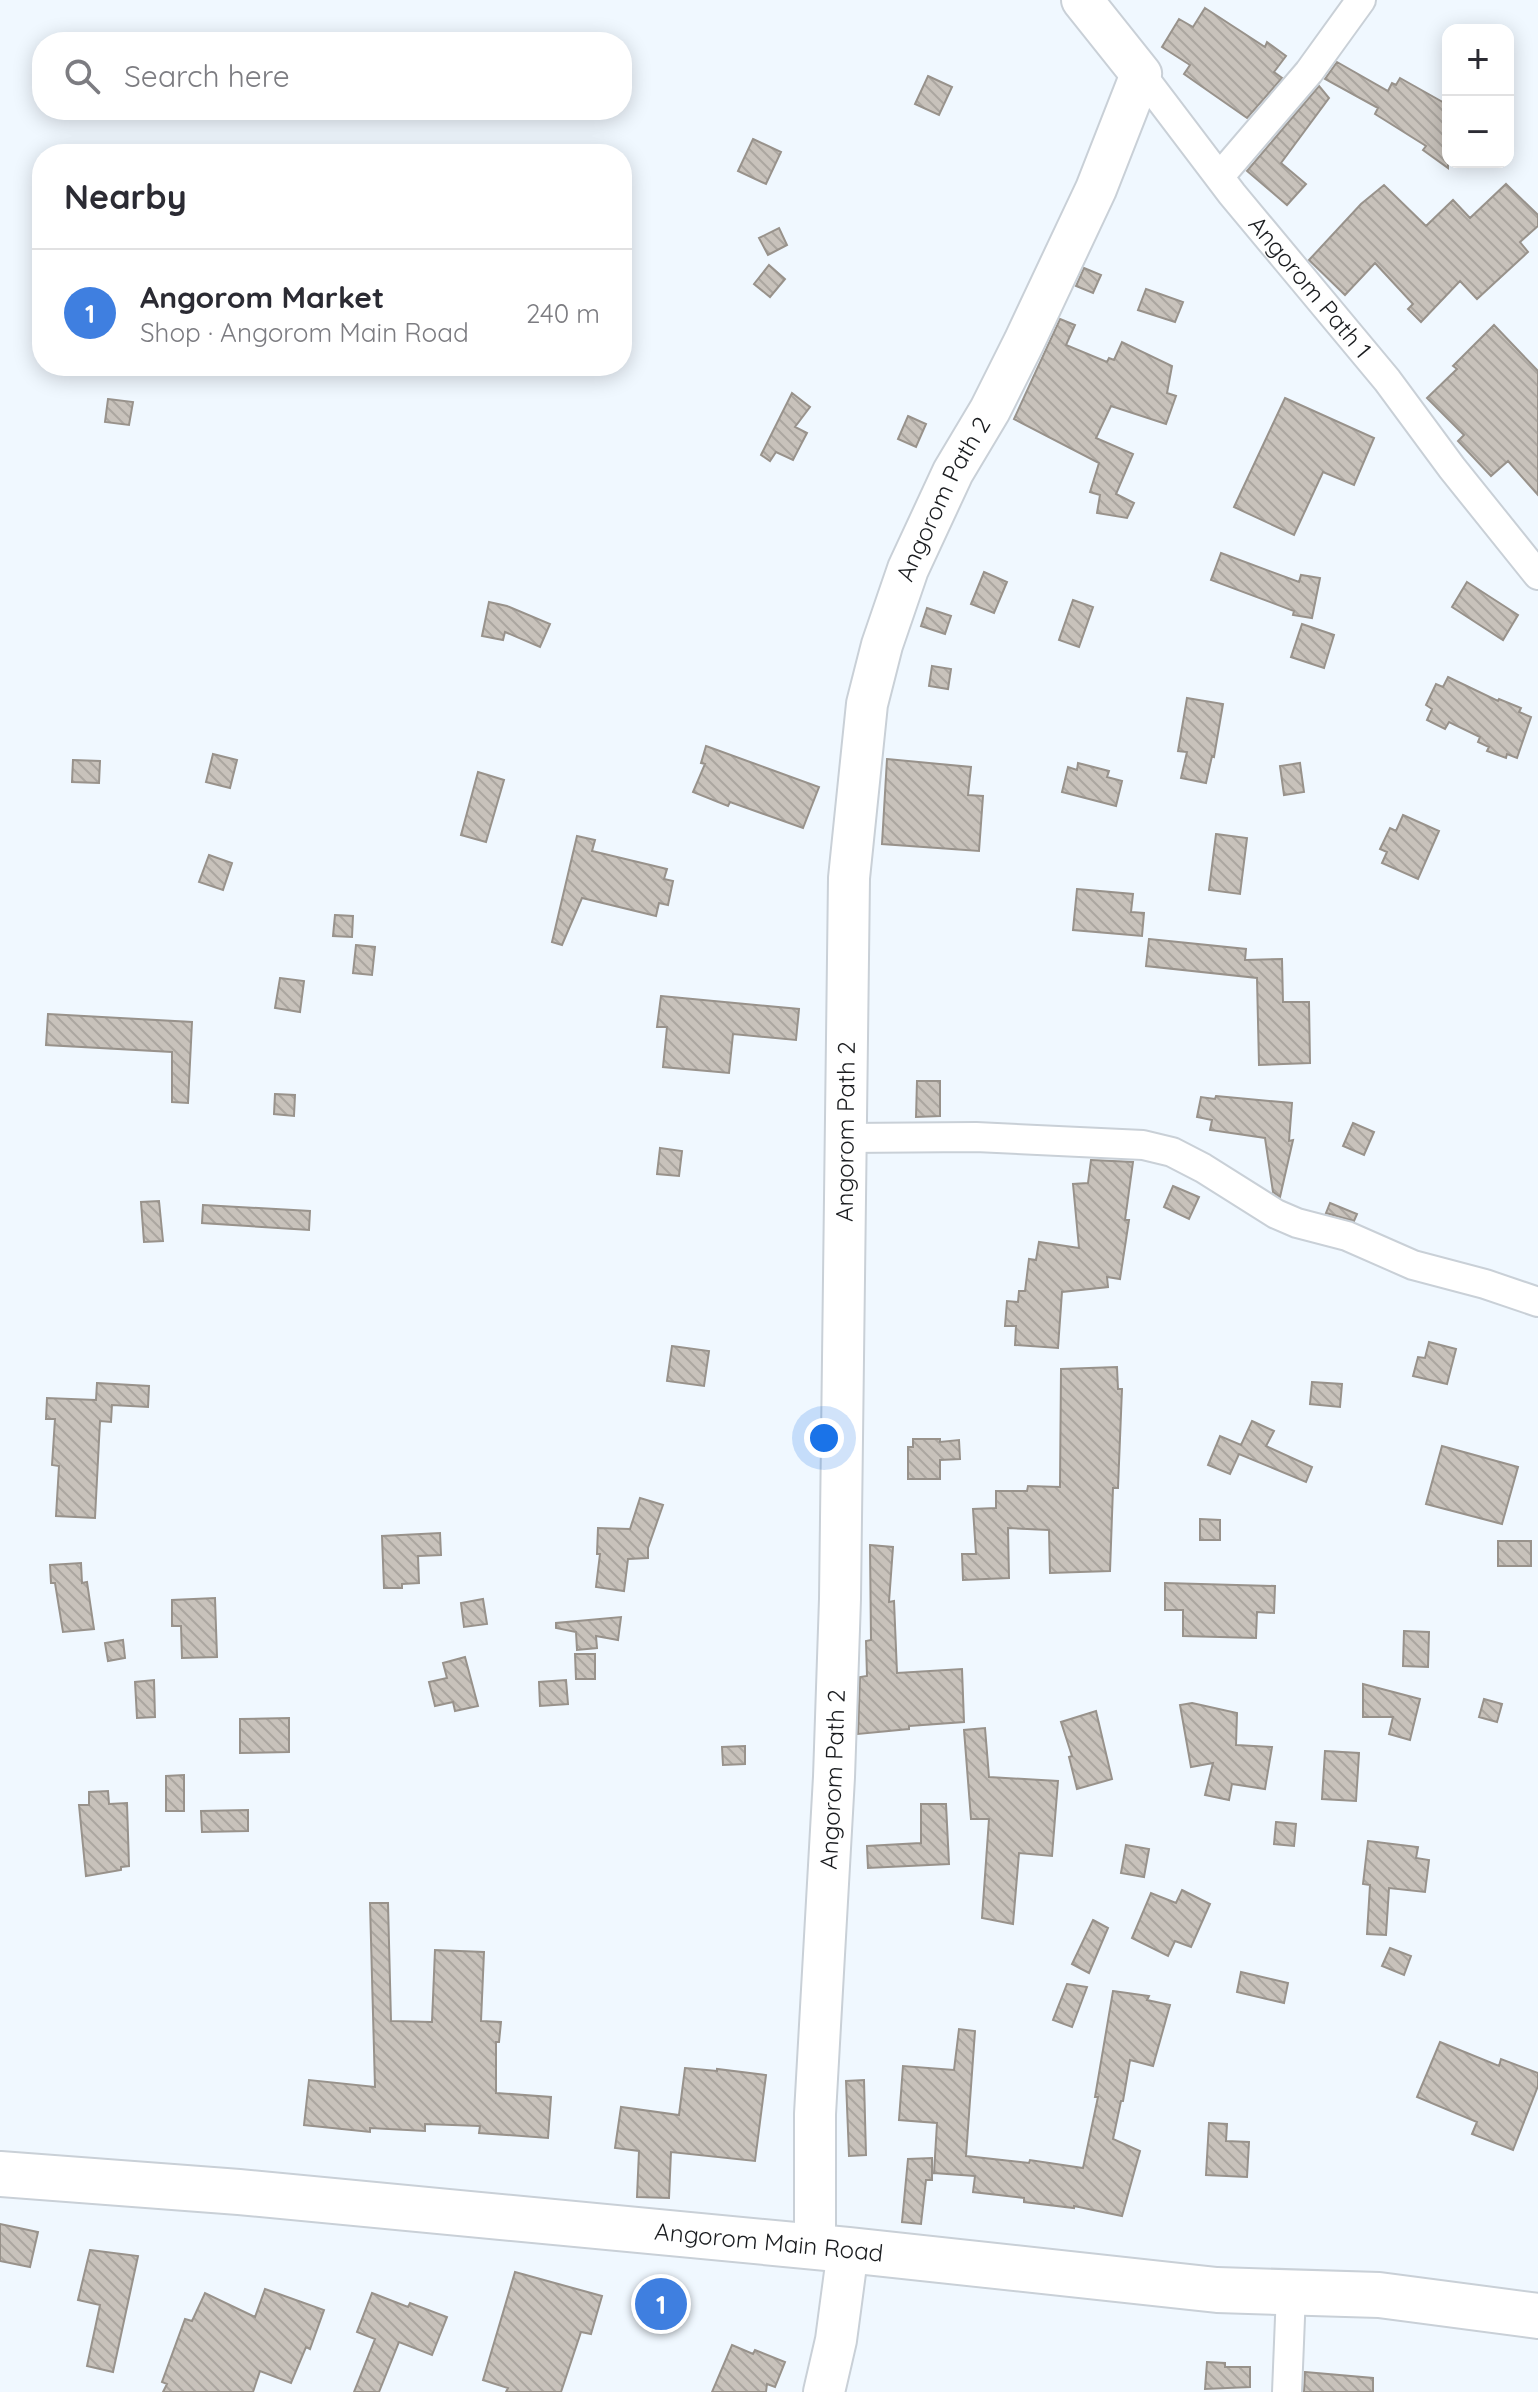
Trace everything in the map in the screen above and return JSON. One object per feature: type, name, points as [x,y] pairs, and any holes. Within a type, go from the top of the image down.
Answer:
[{"type":"highway","name":"Angorom Main Road","points":[[0,2174],[239,2192],[1217,2290],[1379,2295],[1538,2316]]},
{"type":"street","name":"Angorom Path 1","points":[[1082,0],[1220,176],[1387,380],[1452,468],[1538,575]]},
{"type":"street","points":[[1220,176],[1309,72],[1361,0]]},
{"type":"street","name":"Angorom Path 2","points":[[824,2392],[836,2340],[831,2249],[815,2114],[834,1777],[840,1599],[849,878],[867,704],[882,645],[908,569],[931,516],[1024,342],[1096,189],[1141,74]]},
{"type":"street","points":[[847,1138],[976,1137],[1143,1145],[1172,1152],[1276,1214],[1297,1223],[1347,1236],[1413,1265],[1538,1302]]},
{"type":"street","points":[[1287,2392],[1291,2293]]},
{"type":"building","points":[[1205,8],[1265,47],[1267,42],[1286,56],[1274,72],[1282,78],[1247,118],[1184,74],[1190,65],[1162,47],[1179,19],[1193,27]]},
{"type":"building","points":[[1337,62],[1388,91],[1392,83],[1396,85],[1400,78],[1442,102],[1442,164],[1423,150],[1426,146],[1375,114],[1378,108],[1325,79]]},
{"type":"building","points":[[928,76],[952,87],[939,115],[915,104]]},
{"type":"building","points":[[1319,86],[1329,98],[1281,163],[1306,184],[1287,205],[1247,171]]},
{"type":"building","points":[[753,139],[781,152],[766,184],[738,171]]},
{"type":"building","points":[[1506,184],[1538,215],[1538,226],[1520,242],[1528,252],[1477,299],[1460,281],[1421,322],[1408,309],[1413,304],[1375,263],[1345,295],[1309,260],[1361,204],[1384,185],[1426,226],[1453,200],[1470,218]]},
{"type":"building","points":[[779,228],[787,245],[768,255],[759,238]]},
{"type":"building","points":[[769,265],[785,279],[770,297],[754,284]]},
{"type":"building","points":[[1084,268],[1101,275],[1093,293],[1076,286]]},
{"type":"building","points":[[1146,289],[1183,302],[1175,322],[1138,310]]},
{"type":"building","points":[[1060,319],[1075,325],[1066,345],[1107,362],[1109,358],[1114,360],[1122,342],[1172,366],[1167,393],[1176,396],[1166,424],[1111,406],[1096,438],[1133,454],[1116,494],[1134,503],[1127,518],[1097,513],[1100,495],[1090,492],[1099,463],[1014,419]]},
{"type":"building","points":[[1494,325],[1538,371],[1538,495],[1508,461],[1491,476],[1458,441],[1464,435],[1427,398],[1457,369],[1453,366]]},
{"type":"building","points":[[792,393],[810,407],[795,427],[807,433],[793,460],[776,452],[770,461],[761,455]]},
{"type":"building","points":[[1285,398],[1374,438],[1354,485],[1323,472],[1294,535],[1234,507]]},
{"type":"building","points":[[108,399],[133,402],[129,425],[105,422]]},
{"type":"building","points":[[908,416],[926,424],[916,447],[898,439]]},
{"type":"building","points":[[1221,553],[1299,582],[1301,575],[1320,578],[1312,618],[1293,615],[1294,611],[1211,580]]},
{"type":"building","points":[[984,572],[1007,582],[994,613],[971,604]]},
{"type":"building","points":[[1467,582],[1518,615],[1503,640],[1452,607]]},
{"type":"building","points":[[1073,600],[1093,607],[1079,647],[1059,640]]},
{"type":"building","points":[[489,602],[550,624],[540,647],[505,632],[503,640],[482,636]]},
{"type":"building","points":[[927,608],[951,616],[945,634],[921,626]]},
{"type":"building","points":[[1302,624],[1334,635],[1324,668],[1291,657]]},
{"type":"building","points":[[932,666],[951,669],[948,689],[929,686]]},
{"type":"building","points":[[1448,677],[1498,701],[1521,708],[1519,712],[1531,717],[1517,758],[1507,754],[1506,758],[1487,751],[1489,747],[1478,742],[1480,737],[1449,722],[1445,729],[1427,720],[1432,709],[1426,705],[1436,684],[1443,687]]},
{"type":"building","points":[[1187,698],[1223,704],[1206,783],[1181,778],[1187,752],[1178,751]]},
{"type":"building","points":[[706,746],[819,787],[803,828],[730,802],[728,806],[693,792],[705,764],[701,763]]},
{"type":"building","points":[[213,754],[237,760],[230,788],[206,782]]},
{"type":"building","points":[[887,759],[971,767],[968,795],[983,796],[979,851],[882,844]]},
{"type":"building","points":[[73,760],[100,761],[99,783],[72,782]]},
{"type":"building","points":[[1078,763],[1109,771],[1107,777],[1122,781],[1116,806],[1062,792],[1068,767],[1077,770]]},
{"type":"building","points":[[1300,763],[1304,792],[1284,795],[1280,766]]},
{"type":"building","points":[[478,772],[504,780],[486,842],[461,835]]},
{"type":"building","points":[[1403,815],[1439,831],[1418,879],[1382,863],[1387,852],[1380,849],[1390,828],[1396,831]]},
{"type":"building","points":[[1216,834],[1247,838],[1240,894],[1209,890]]},
{"type":"building","points":[[577,836],[595,840],[592,851],[667,869],[664,879],[673,881],[668,905],[659,903],[656,916],[582,898],[562,945],[552,942]]},
{"type":"building","points":[[209,855],[232,863],[223,890],[199,882]]},
{"type":"building","points":[[1077,889],[1133,894],[1131,912],[1144,913],[1142,936],[1073,930]]},
{"type":"building","points":[[335,915],[353,916],[352,937],[333,936]]},
{"type":"building","points":[[1149,939],[1246,949],[1245,960],[1282,959],[1283,1002],[1309,1002],[1310,1063],[1259,1065],[1257,978],[1146,966]]},
{"type":"building","points":[[356,945],[375,947],[372,975],[353,973]]},
{"type":"building","points":[[280,978],[304,981],[300,1012],[275,1008]]},
{"type":"building","points":[[661,996],[799,1009],[796,1040],[733,1034],[729,1073],[663,1067],[667,1027],[657,1027]]},
{"type":"building","points":[[48,1014],[192,1022],[188,1103],[172,1102],[172,1052],[46,1045]]},
{"type":"building","points":[[917,1081],[940,1081],[940,1116],[916,1117]]},
{"type":"building","points":[[275,1094],[295,1095],[294,1116],[274,1114]]},
{"type":"building","points":[[1216,1096],[1292,1103],[1289,1141],[1293,1140],[1280,1197],[1273,1192],[1265,1138],[1210,1130],[1212,1120],[1197,1117],[1201,1097],[1215,1099]]},
{"type":"building","points":[[1353,1123],[1374,1132],[1364,1155],[1343,1146]]},
{"type":"building","points":[[660,1148],[682,1151],[679,1176],[657,1174]]},
{"type":"building","points":[[1091,1160],[1133,1162],[1125,1220],[1129,1220],[1120,1279],[1107,1277],[1108,1287],[1062,1292],[1058,1348],[1015,1345],[1016,1326],[1005,1326],[1007,1301],[1018,1302],[1019,1291],[1025,1291],[1029,1259],[1036,1260],[1039,1242],[1079,1248],[1073,1184],[1088,1183]]},
{"type":"building","points":[[1173,1186],[1199,1197],[1189,1219],[1164,1207]]},
{"type":"building","points":[[159,1201],[163,1241],[144,1242],[141,1202]]},
{"type":"building","points":[[1330,1203],[1357,1214],[1354,1221],[1326,1213]]},
{"type":"building","points":[[203,1205],[310,1211],[309,1230],[202,1223]]},
{"type":"building","points":[[1429,1342],[1456,1349],[1447,1384],[1413,1376],[1418,1357],[1425,1358]]},
{"type":"building","points":[[672,1346],[709,1351],[704,1386],[667,1381]]},
{"type":"building","points":[[1117,1367],[1118,1389],[1122,1389],[1118,1488],[1113,1488],[1110,1571],[1050,1573],[1049,1530],[1008,1528],[1009,1578],[963,1580],[962,1554],[976,1554],[973,1509],[996,1508],[996,1491],[1027,1491],[1028,1486],[1060,1487],[1061,1369]]},
{"type":"building","points":[[1312,1382],[1342,1384],[1340,1407],[1310,1404]]},
{"type":"building","points":[[97,1383],[149,1386],[148,1407],[112,1405],[111,1422],[100,1421],[95,1518],[56,1516],[59,1466],[52,1465],[55,1419],[46,1419],[47,1398],[96,1400]]},
{"type":"building","points":[[1252,1421],[1274,1431],[1266,1446],[1312,1467],[1306,1482],[1239,1454],[1230,1474],[1208,1465],[1220,1436],[1241,1445]]},
{"type":"building","points":[[913,1439],[940,1439],[940,1442],[959,1440],[960,1459],[940,1460],[940,1479],[908,1479],[908,1447],[913,1447]]},
{"type":"building","points":[[1442,1446],[1518,1467],[1502,1524],[1426,1504]]},
{"type":"building","points":[[640,1498],[663,1505],[648,1548],[648,1558],[628,1559],[624,1591],[596,1587],[600,1554],[597,1554],[598,1528],[630,1529]]},
{"type":"building","points":[[1200,1519],[1220,1520],[1220,1540],[1200,1540]]},
{"type":"building","points":[[440,1533],[441,1555],[418,1556],[419,1583],[402,1584],[402,1588],[384,1588],[382,1536]]},
{"type":"building","points":[[1498,1541],[1531,1541],[1531,1566],[1498,1566]]},
{"type":"building","points":[[870,1545],[893,1547],[889,1602],[894,1601],[897,1673],[962,1669],[964,1722],[858,1734],[860,1677],[867,1676],[866,1641],[871,1640]]},
{"type":"building","points":[[81,1563],[82,1583],[87,1582],[94,1629],[63,1632],[55,1583],[51,1583],[50,1565]]},
{"type":"building","points":[[1165,1583],[1275,1586],[1274,1613],[1257,1612],[1256,1638],[1183,1636],[1183,1610],[1165,1610]]},
{"type":"building","points":[[215,1598],[217,1657],[182,1658],[181,1626],[172,1626],[172,1600]]},
{"type":"building","points":[[483,1599],[487,1624],[464,1627],[461,1603]]},
{"type":"building","points":[[621,1617],[618,1640],[596,1636],[597,1648],[577,1650],[576,1632],[556,1628],[556,1623]]},
{"type":"building","points":[[1404,1631],[1429,1632],[1428,1667],[1403,1666]]},
{"type":"building","points":[[123,1640],[125,1658],[108,1661],[105,1643]]},
{"type":"building","points":[[575,1654],[595,1654],[595,1679],[576,1679]]},
{"type":"building","points":[[465,1657],[478,1706],[455,1711],[453,1702],[435,1706],[429,1682],[447,1678],[443,1663]]},
{"type":"building","points":[[154,1680],[155,1717],[137,1718],[135,1682]]},
{"type":"building","points":[[566,1680],[568,1704],[540,1706],[539,1682]]},
{"type":"building","points":[[1363,1684],[1420,1699],[1410,1740],[1389,1734],[1393,1717],[1363,1717]]},
{"type":"building","points":[[1484,1699],[1502,1704],[1497,1722],[1479,1717]]},
{"type":"building","points":[[1192,1703],[1237,1713],[1236,1745],[1272,1747],[1265,1789],[1232,1784],[1229,1800],[1205,1795],[1213,1763],[1191,1767],[1180,1705]]},
{"type":"building","points":[[1096,1711],[1112,1779],[1077,1789],[1069,1757],[1072,1756],[1061,1722]]},
{"type":"building","points":[[289,1718],[289,1752],[240,1753],[240,1719]]},
{"type":"building","points":[[985,1728],[989,1777],[1058,1781],[1052,1856],[1019,1853],[1013,1924],[982,1918],[989,1819],[971,1819],[964,1730]]},
{"type":"building","points":[[745,1746],[745,1764],[723,1765],[722,1747]]},
{"type":"building","points":[[1325,1751],[1359,1753],[1356,1801],[1322,1799]]},
{"type":"building","points":[[184,1775],[184,1811],[166,1811],[166,1776]]},
{"type":"building","points":[[108,1791],[109,1804],[127,1803],[129,1866],[86,1876],[79,1805],[89,1805],[89,1792]]},
{"type":"building","points":[[921,1804],[946,1804],[949,1864],[868,1868],[867,1846],[921,1843]]},
{"type":"building","points":[[248,1810],[248,1831],[202,1832],[201,1811]]},
{"type":"building","points":[[1276,1822],[1296,1824],[1294,1846],[1274,1844]]},
{"type":"building","points":[[1368,1841],[1418,1847],[1416,1858],[1429,1860],[1425,1892],[1389,1888],[1386,1935],[1367,1934],[1370,1885],[1363,1884]]},
{"type":"building","points":[[1126,1845],[1149,1849],[1144,1877],[1121,1873]]},
{"type":"building","points":[[1182,1890],[1210,1904],[1191,1947],[1175,1941],[1168,1956],[1132,1938],[1151,1893],[1176,1903]]},
{"type":"building","points":[[370,1903],[388,1903],[391,2021],[432,2022],[435,1950],[484,1952],[481,2021],[501,2022],[499,2042],[496,2042],[496,2093],[551,2097],[548,2138],[479,2133],[480,2126],[425,2124],[425,2131],[370,2128],[370,2132],[304,2125],[309,2080],[375,2087]]},
{"type":"building","points":[[1093,1920],[1108,1928],[1089,1973],[1072,1964]]},
{"type":"building","points":[[1390,1948],[1411,1956],[1404,1975],[1382,1966]]},
{"type":"building","points":[[1241,1972],[1288,1983],[1284,2003],[1237,1992]]},
{"type":"building","points":[[1067,1984],[1087,1987],[1072,2027],[1053,2020]]},
{"type":"building","points":[[1113,1991],[1149,1996],[1147,2000],[1170,2005],[1153,2066],[1130,2060],[1113,2139],[1140,2151],[1122,2216],[973,2192],[975,2176],[934,2173],[937,2123],[899,2120],[903,2066],[954,2070],[959,2029],[975,2031],[966,2156],[1029,2163],[1030,2160],[1083,2168],[1098,2097],[1095,2097]]},
{"type":"building","points":[[1440,2042],[1499,2066],[1501,2059],[1538,2073],[1538,2086],[1513,2150],[1472,2134],[1477,2122],[1417,2097]]},
{"type":"building","points":[[685,2068],[766,2075],[755,2161],[671,2152],[669,2198],[637,2197],[639,2151],[615,2148],[621,2107],[679,2115]]},
{"type":"building","points":[[864,2080],[866,2155],[849,2156],[846,2081]]},
{"type":"building","points":[[1209,2123],[1227,2124],[1226,2141],[1249,2142],[1247,2177],[1206,2175]]},
{"type":"building","points":[[932,2158],[932,2180],[926,2180],[921,2224],[902,2222],[908,2159]]},
{"type":"building","points":[[0,2224],[38,2232],[30,2267],[0,2261]]},
{"type":"building","points":[[90,2250],[138,2256],[113,2372],[87,2366],[100,2305],[78,2300]]},
{"type":"building","points":[[515,2272],[602,2296],[591,2334],[581,2332],[561,2392],[506,2392],[508,2388],[483,2380]]},
{"type":"building","points":[[265,2289],[324,2310],[310,2349],[306,2347],[291,2383],[260,2371],[253,2392],[163,2392],[167,2384],[162,2382],[185,2319],[192,2321],[205,2293],[255,2317]]},
{"type":"building","points":[[372,2293],[447,2317],[432,2355],[399,2342],[379,2392],[354,2392],[375,2339],[357,2332]]},
{"type":"building","points":[[732,2345],[785,2362],[775,2387],[767,2384],[766,2392],[712,2392]]},
{"type":"building","points":[[1207,2362],[1225,2363],[1225,2367],[1250,2367],[1250,2387],[1205,2389]]},
{"type":"building","points":[[1305,2372],[1373,2378],[1373,2392],[1304,2392]]},
{"type":"place","name":"Angorom Market","points":[[661,2304]]}]
